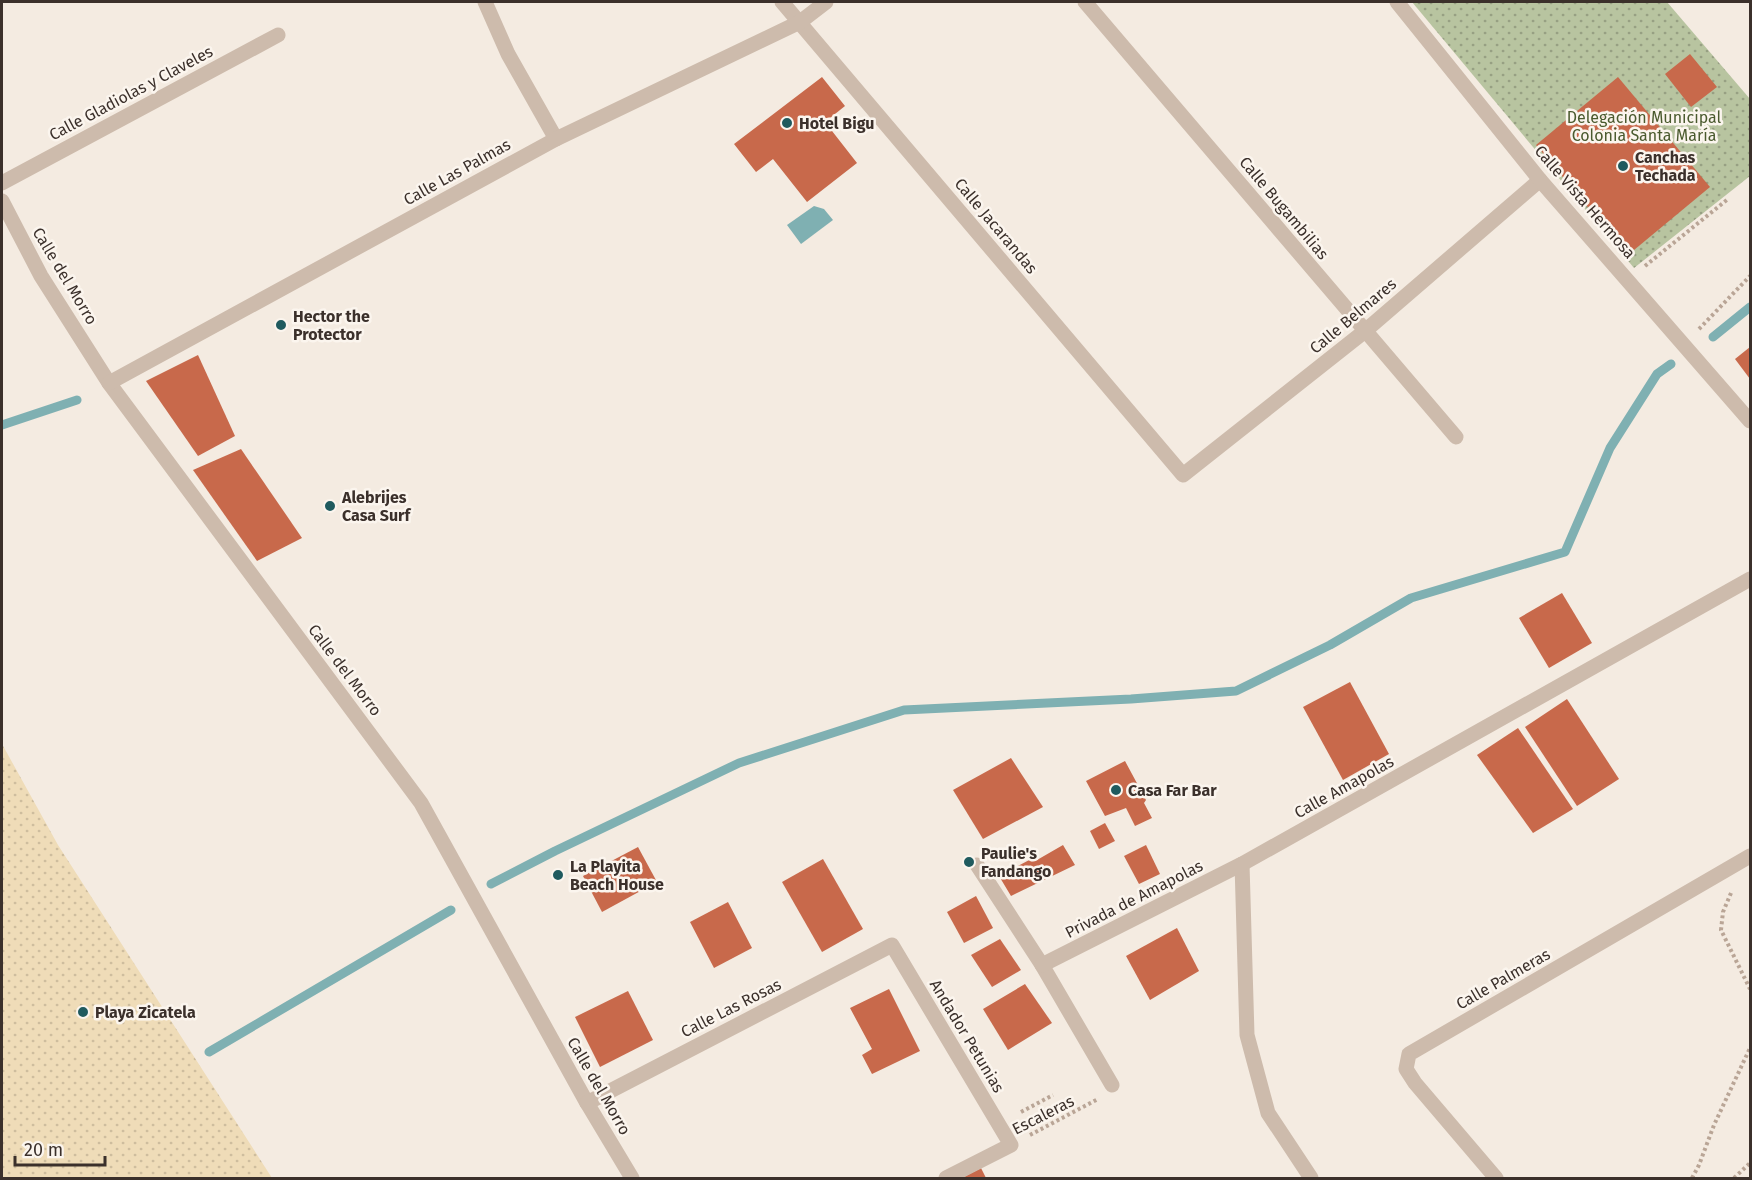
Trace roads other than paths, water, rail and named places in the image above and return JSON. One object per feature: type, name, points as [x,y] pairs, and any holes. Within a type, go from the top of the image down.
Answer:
[{"type":"street","points":[[485,2],[508,54],[556,139]]},
{"type":"street","name":"Calle Jacarandas","points":[[782,2],[1183,475]]},
{"type":"street","name":"Calle Las Palmas","points":[[109,383],[556,139],[800,22],[826,2]]},
{"type":"street","name":"Calle Bugambilias","points":[[1085,2],[1456,437]]},
{"type":"street","name":"Calle Vista Hermosa","points":[[1397,2],[1540,180],[1750,422]]},
{"type":"street","name":"Calle Gladiolas y Claveles","points":[[2,183],[278,35]]},
{"type":"street","name":"Calle Belmares","points":[[1183,475],[1365,331],[1540,180]]},
{"type":"street","name":"Calle del Morro","points":[[2,201],[41,276],[109,383],[421,803],[587,1103],[632,1179]]},
{"type":"street","name":"Calle Amapolas","points":[[1242,864],[1750,579]]},
{"type":"street","name":"Calle Palmeras","points":[[1496,1179],[1414,1083],[1406,1070],[1409,1054],[1747,858]]},
{"type":"street","points":[[1242,864],[1247,1035],[1268,1113],[1311,1179]]},
{"type":"street","name":"Privada de Amapolas","points":[[1042,965],[1242,864]]},
{"type":"street","points":[[977,865],[1042,965],[1112,1084]]},
{"type":"street","name":"Calle Las Rosas","points":[[587,1103],[892,945]]},
{"type":"street","name":"Andador Petunias","points":[[892,945],[1011,1145],[946,1179]]},
{"type":"water","points":[[814,206],[824,209],[833,220],[801,244],[787,225]]},
{"type":"waterway","points":[[1713,337],[1750,307]]},
{"type":"waterway","points":[[491,884],[739,763],[904,710],[1131,699],[1236,691],[1330,645],[1411,598],[1565,552],[1610,448],[1657,374],[1671,364]]},
{"type":"waterway","points":[[2,425],[77,400]]},
{"type":"waterway","points":[[209,1052],[451,910]]},
{"type":"place","name":"Hotel Bigu","points":[[787,123]]},
{"type":"place","name":"Canchas Techada","points":[[1623,166]]},
{"type":"place","name":"Hector the Protector","points":[[281,325]]},
{"type":"place","name":"Alebrijes Casa Surf","points":[[330,506]]},
{"type":"place","name":"Casa Far Bar","points":[[1116,790]]},
{"type":"place","name":"Paulie's Fandango","points":[[969,862]]},
{"type":"place","name":"La Playita Beach House","points":[[558,875]]},
{"type":"place","name":"Playa Zicatela","points":[[83,1012]]},
{"type":"park label","name":"Delegación Municipal Colonia Santa María","points":[[1644,126]]}]
